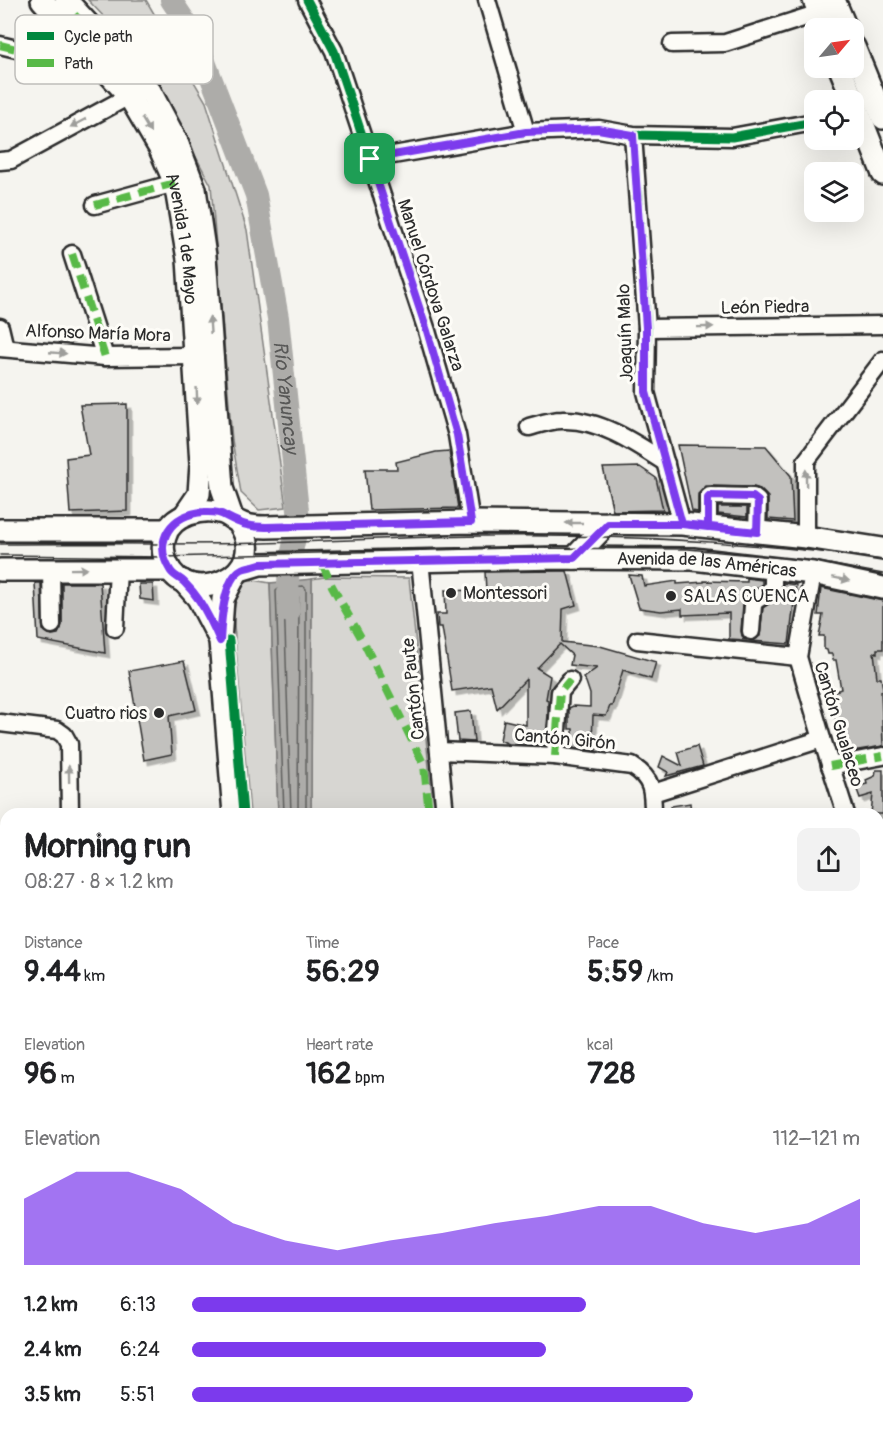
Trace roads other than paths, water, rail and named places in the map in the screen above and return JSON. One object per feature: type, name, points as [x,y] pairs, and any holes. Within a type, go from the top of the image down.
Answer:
[{"type":"main road","name":"Avenida 1 de Mayo","points":[[42,0],[71,14]]},
{"type":"main road","points":[[864,71],[883,118]]},
{"type":"main road","name":"Avenida 1 de Mayo","points":[[121,84],[160,149],[175,183],[188,259],[201,484],[199,495],[184,516]]},
{"type":"main road","name":"Avenida 1 de Mayo","points":[[143,84],[150,91],[177,142],[195,189],[206,256],[222,489],[235,520]]},
{"type":"main road","points":[[864,129],[883,174]]},
{"type":"main road","name":"Avenida de las Américas","points":[[184,516],[205,512],[220,513],[235,520],[266,527],[471,522],[682,524],[806,537],[883,549]]},
{"type":"main road","points":[[184,516],[166,531],[163,550],[176,576],[198,598],[220,641]]},
{"type":"main road","points":[[234,808],[220,641],[223,599],[245,570],[245,534],[235,520]]},
{"type":"main road","points":[[574,558],[608,524]]},
{"type":"main road","points":[[0,530],[166,531]]},
{"type":"main road","name":"Avenida de las Américas","points":[[0,570],[118,569],[176,576],[206,586],[225,581],[245,570],[322,563],[420,560],[535,564],[574,558],[693,560],[813,573],[883,588]]},
{"type":"street","points":[[487,0],[526,132]]},
{"type":"street","name":"Manuel Córdova Galarza","points":[[314,2],[334,51],[427,331],[454,425],[471,522]]},
{"type":"street","points":[[672,44],[724,43],[823,10]]},
{"type":"street","points":[[0,45],[15,49]]},
{"type":"street","points":[[0,161],[11,160],[129,96],[150,91]]},
{"type":"street","points":[[370,159],[526,132],[598,129],[633,135],[732,137],[804,124]]},
{"type":"street","name":"Joaquín Malo","points":[[633,135],[646,328],[646,392],[682,524]]},
{"type":"street","points":[[95,205],[175,183]]},
{"type":"street","points":[[72,254],[105,357]]},
{"type":"street","name":"León Piedra","points":[[646,328],[883,324]]},
{"type":"street","points":[[0,327],[3,348]]},
{"type":"street","name":"Alfonso María Mora","points":[[3,348],[105,357],[195,356]]},
{"type":"street","points":[[806,537],[806,461],[883,360]]},
{"type":"street","points":[[529,427],[562,420],[585,423],[618,433],[666,463]]},
{"type":"street","points":[[708,527],[708,498],[710,496],[753,497],[758,501],[757,532]]},
{"type":"street","name":"Cantón Paute","points":[[420,560],[444,808]]},
{"type":"street","points":[[751,631],[753,605],[756,600],[770,592],[773,568]]},
{"type":"street","points":[[51,569],[52,625]]},
{"type":"street","points":[[115,628],[118,569]]},
{"type":"street","name":"Cantón Gualaceo","points":[[813,573],[798,657],[844,808]]},
{"type":"street","points":[[637,639],[798,657]]},
{"type":"street","points":[[555,756],[560,692],[570,680]]},
{"type":"street","points":[[0,723],[57,730],[64,735],[69,744],[70,808]]},
{"type":"street","points":[[653,808],[653,793],[822,739]]},
{"type":"street","name":"Cantón Girón","points":[[439,751],[555,756],[632,766],[643,774],[653,793]]},
{"type":"street","points":[[830,766],[883,756]]},
{"type":"water","points":[[312,579],[311,808],[278,808],[270,583]]},
{"type":"waterway","name":"Río Yanuncay","points":[[171,0],[181,15]]},
{"type":"waterway","name":"Río Yanuncay","points":[[213,83],[256,195],[278,318],[299,520],[288,569],[289,612]]},
{"type":"tram line","points":[[0,544],[230,544],[454,537],[582,536],[733,544],[883,560]]},
{"type":"tram line","points":[[0,555],[164,557],[510,548],[688,549],[807,560],[883,574]]},
{"type":"place","name":"Montessori","points":[[451,593]]},
{"type":"place","name":"SALAS CUENCA","points":[[671,596]]},
{"type":"place","name":"Cuatro rios","points":[[159,713]]}]
